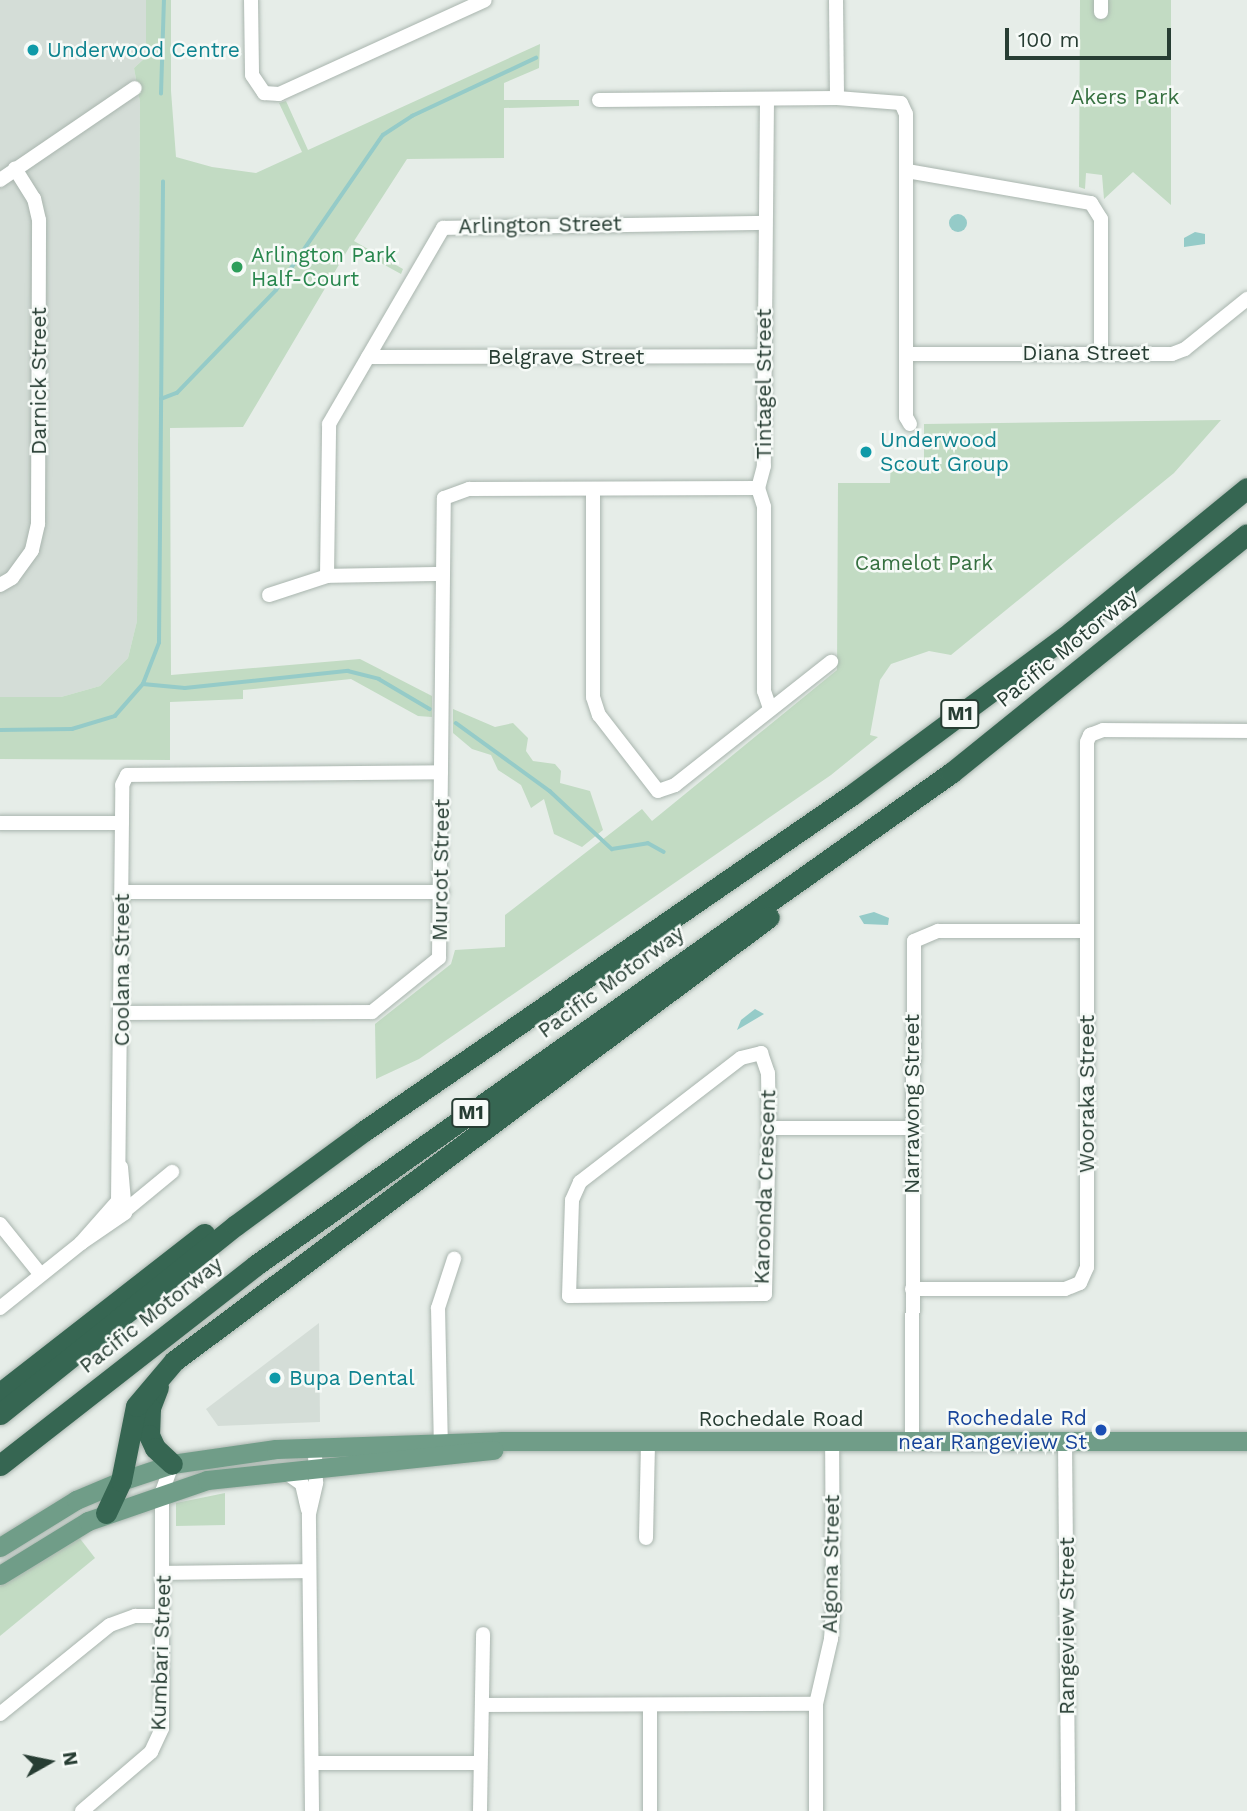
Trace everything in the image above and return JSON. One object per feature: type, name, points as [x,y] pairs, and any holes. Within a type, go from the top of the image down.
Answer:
[{"type":"highway","name":"Pacific Motorway","points":[[0,1414],[236,1225],[493,1040],[853,794],[1071,632],[1247,488]]},
{"type":"highway","name":"Pacific Motorway","points":[[0,1465],[256,1265],[951,773],[1247,534]]},
{"type":"highway","points":[[106,1513],[121,1481],[132,1417],[160,1374],[581,1054],[905,821],[951,773]]},
{"type":"highway","points":[[0,1393],[177,1253],[381,1106],[493,1040]]},
{"type":"highway","points":[[160,1374],[148,1427],[155,1448],[172,1464]]},
{"type":"main road","name":"Rochedale Road","points":[[0,1575],[106,1513],[162,1492],[207,1480],[441,1450],[526,1443],[1247,1441]]},
{"type":"main road","name":"Rochedale Road","points":[[0,1547],[76,1500],[172,1464],[218,1455],[315,1448],[441,1450]]},
{"type":"street","points":[[251,0],[252,75],[264,93],[279,94],[485,0]]},
{"type":"street","points":[[836,0],[836,98]]},
{"type":"street","points":[[0,180],[135,89]]},
{"type":"street","points":[[599,100],[836,98],[901,103],[906,114],[909,424]]},
{"type":"street","name":"Tintagel Street","points":[[767,99],[764,466],[758,488],[764,507],[764,691],[770,708]]},
{"type":"street","name":"Darnick Street","points":[[0,585],[12,578],[32,550],[38,524],[39,220],[34,199],[15,169]]},
{"type":"street","points":[[907,171],[1091,203],[1101,219],[1101,352]]},
{"type":"street","name":"Arlington Street","points":[[327,576],[329,424],[437,235],[451,225],[764,223]]},
{"type":"street","name":"Diana Street","points":[[907,354],[1172,354],[1185,349],[1247,299]]},
{"type":"street","name":"Belgrave Street","points":[[368,357],[764,356]]},
{"type":"street","points":[[758,488],[593,490],[593,697],[599,715],[658,791],[675,785],[831,662]]},
{"type":"street","name":"Murcot Street","points":[[122,1013],[372,1012],[439,958],[442,892],[441,508],[451,492],[593,490]]},
{"type":"street","points":[[269,595],[327,576],[442,574]]},
{"type":"street","name":"Wooraka Street","points":[[912,1289],[1065,1289],[1080,1283],[1087,1267],[1085,752],[1090,735],[1104,730],[1247,731]]},
{"type":"street","name":"Coolana Street","points":[[121,1208],[122,785],[127,775],[441,772]]},
{"type":"street","points":[[0,823],[122,823]]},
{"type":"street","points":[[122,892],[442,892]]},
{"type":"street","name":"Narrawong Street","points":[[912,1441],[912,951],[918,936],[938,931],[1086,931]]},
{"type":"street","name":"Karoonda Crescent","points":[[761,1053],[768,1073],[769,1128],[765,1294],[569,1296],[572,1200],[580,1182],[741,1058],[761,1053]]},
{"type":"street","points":[[769,1128],[912,1128]]},
{"type":"street","name":"Coolana Street","points":[[121,1167],[125,1188],[121,1208]]},
{"type":"street","points":[[0,1308],[81,1243],[101,1233],[121,1208],[148,1192],[172,1172]]},
{"type":"street","points":[[125,1188],[148,1192]]},
{"type":"street","points":[[0,1224],[41,1275]]},
{"type":"street","points":[[441,1450],[438,1307],[454,1259]]},
{"type":"street","name":"Rangeview Street","points":[[1065,1441],[1069,1811]]},
{"type":"street","name":"Algona Street","points":[[816,1811],[816,1703],[831,1639],[832,1442]]},
{"type":"street","points":[[646,1538],[648,1443]]},
{"type":"street","points":[[312,1811],[309,1514],[317,1468],[315,1448]]},
{"type":"street","name":"Kumbari Street","points":[[82,1811],[158,1742],[162,1728],[162,1492],[172,1464]]},
{"type":"street","points":[[285,1472],[302,1484],[309,1514]]},
{"type":"street","points":[[164,1573],[309,1572]]},
{"type":"street","points":[[0,1714],[110,1625],[135,1616],[162,1616]]},
{"type":"street","points":[[480,1811],[480,1763],[485,1705],[483,1634]]},
{"type":"street","points":[[485,1705],[816,1703]]},
{"type":"street","points":[[650,1705],[650,1811]]},
{"type":"street","points":[[312,1763],[480,1763]]},
{"type":"shaded area","points":[[0,0],[146,0],[146,57],[134,68],[140,102],[137,621],[128,658],[100,686],[61,697],[0,697]]},
{"type":"shaded area","points":[[319,1323],[320,1422],[218,1426],[206,1409]]},
{"type":"green space","points":[[146,0],[171,0],[171,91],[176,157],[212,167],[256,173],[302,152],[279,103],[286,101],[308,150],[540,44],[539,68],[504,83],[504,100],[579,100],[579,106],[504,108],[504,158],[407,159],[354,241],[403,269],[401,274],[350,246],[243,427],[170,428],[171,675],[360,659],[432,696],[432,717],[418,716],[351,679],[243,690],[243,699],[170,702],[170,760],[0,759],[0,697],[61,697],[100,686],[128,658],[137,621],[140,102],[134,68],[146,57]]},
{"type":"green space","name":"Akers Park","points":[[1080,0],[1171,0],[1171,205],[1133,172],[1104,199],[1102,175],[1086,173],[1085,189],[1079,187]]},
{"type":"green space","name":"Camelot Park","points":[[1221,420],[1174,473],[951,655],[929,651],[891,664],[880,680],[870,735],[878,737],[831,775],[419,1059],[376,1079],[375,1024],[451,964],[455,950],[505,947],[505,915],[642,809],[652,821],[837,670],[838,483],[890,483],[891,459],[924,459],[924,424]]},
{"type":"green space","points":[[453,709],[495,727],[513,723],[528,738],[526,751],[533,761],[555,764],[561,771],[560,783],[590,791],[603,830],[582,847],[554,834],[544,799],[531,808],[521,785],[498,770],[491,755],[472,749],[453,733]]},
{"type":"green space","points":[[225,1493],[225,1525],[176,1526],[176,1503]]},
{"type":"green space","points":[[78,1536],[95,1558],[0,1636],[0,1586]]},
{"type":"water","points":[[958,214],[964,217],[967,223],[964,229],[958,232],[952,229],[949,223],[952,217]]},
{"type":"water","points":[[1195,232],[1205,234],[1205,244],[1184,247],[1184,238]]},
{"type":"water","points":[[874,912],[889,918],[888,925],[864,924],[859,916]]},
{"type":"water","points":[[755,1009],[764,1014],[737,1030],[741,1020]]},
{"type":"waterway","points":[[161,94],[164,0]]},
{"type":"waterway","points":[[161,399],[177,393],[276,290],[383,135],[412,116],[536,58]]},
{"type":"waterway","points":[[0,730],[72,729],[115,716],[143,684],[159,643],[163,182]]},
{"type":"waterway","points":[[143,684],[185,688],[348,671],[379,679],[430,709]]},
{"type":"waterway","points":[[456,723],[550,791],[612,849],[648,843],[664,852]]},
{"type":"place","name":"Underwood Centre","points":[[33,50]]},
{"type":"place","name":"Arlington Park Half-Court","points":[[237,267]]},
{"type":"place","name":"Underwood Scout Group","points":[[866,452]]},
{"type":"place","name":"Bupa Dental","points":[[275,1378]]},
{"type":"place","name":"Rochedale Rd near Rangeview St","points":[[1101,1430]]}]
